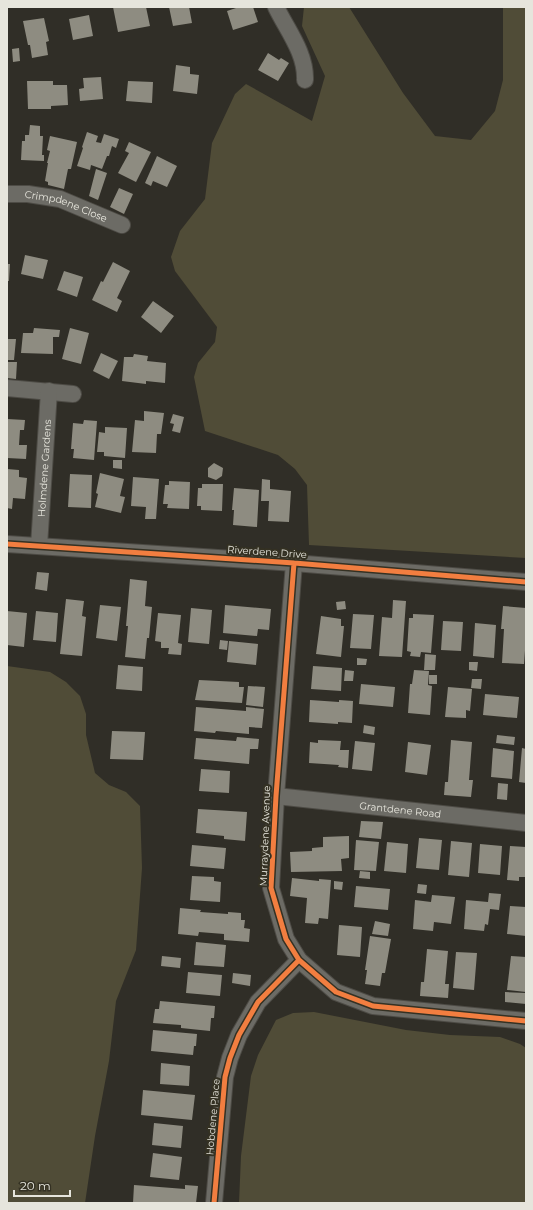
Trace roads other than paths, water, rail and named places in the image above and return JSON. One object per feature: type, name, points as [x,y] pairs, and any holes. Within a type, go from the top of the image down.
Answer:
[{"type":"street","points":[[276,7],[305,64],[305,80]]},
{"type":"street","name":"Crimpdene Close","points":[[7,194],[28,194],[60,199],[122,225]]},
{"type":"street","points":[[7,388],[73,394]]},
{"type":"street","name":"Holmdene Gardens","points":[[39,546],[49,391]]},
{"type":"street","name":"Riverdene Drive","points":[[7,544],[294,562],[526,582]]},
{"type":"street","name":"Murraydene Avenue","points":[[294,562],[276,796],[271,888],[286,939],[299,960],[336,992],[373,1006],[526,1021]]},
{"type":"street","name":"Grantdene Road","points":[[276,796],[526,823]]},
{"type":"street","name":"Hobdene Place","points":[[214,1203],[225,1077],[230,1058],[239,1035],[258,1002],[299,960]]}]
